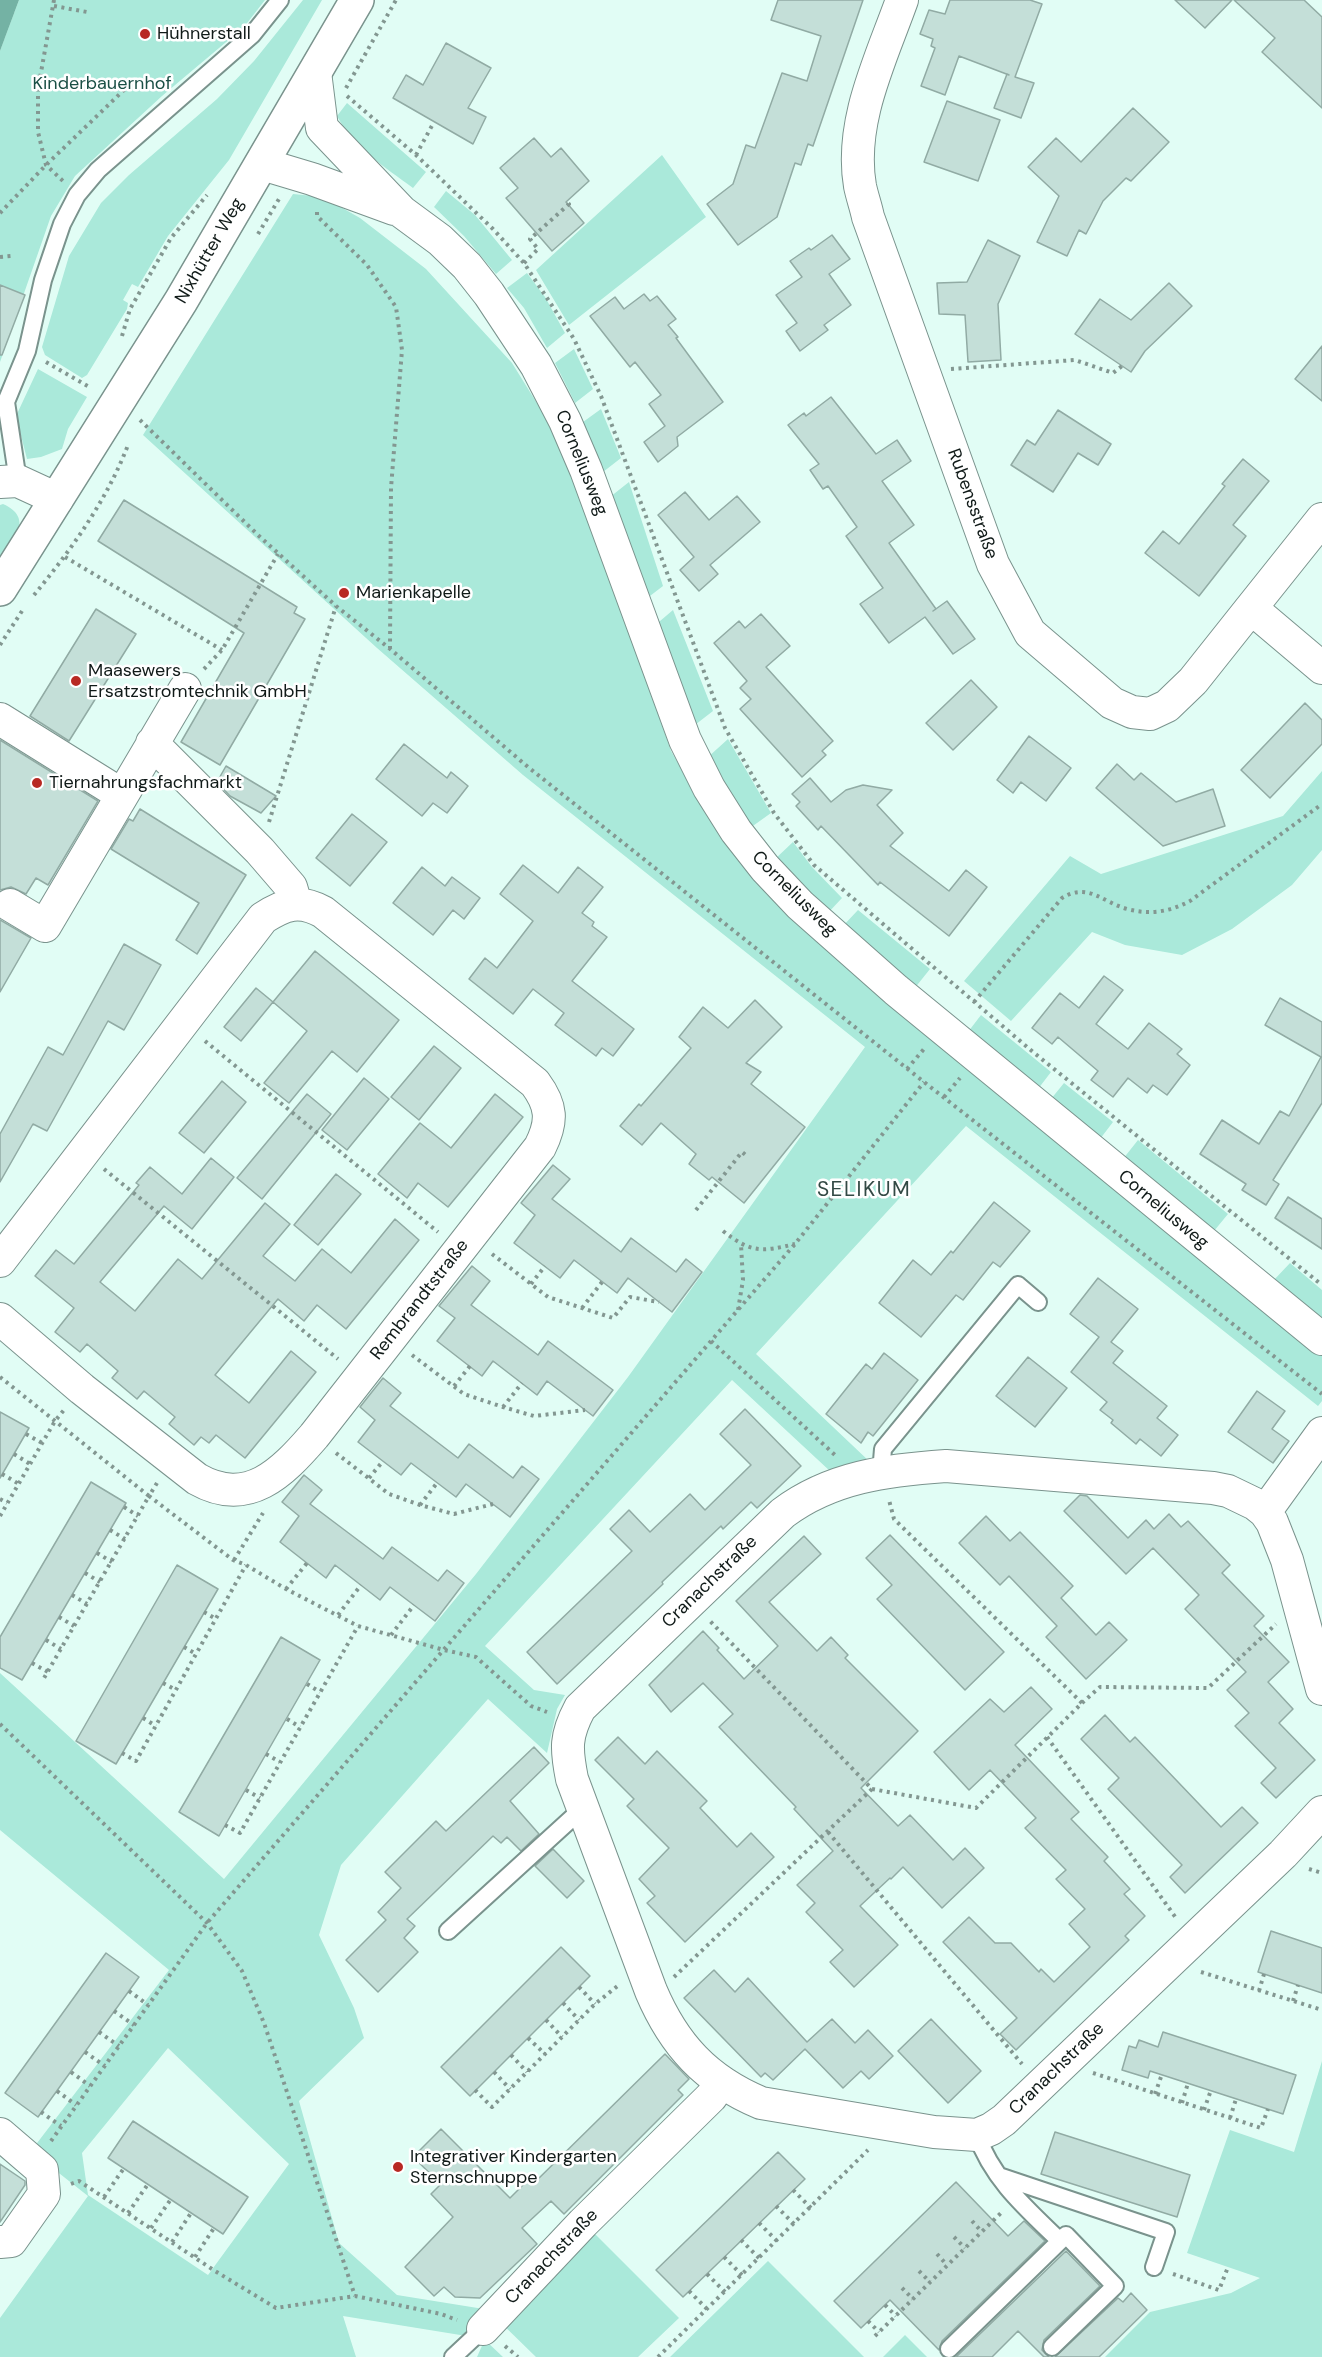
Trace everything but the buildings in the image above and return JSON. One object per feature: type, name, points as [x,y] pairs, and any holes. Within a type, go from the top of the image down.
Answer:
[{"type":"main road","name":"Nixhütter Weg","points":[[0,589],[182,301],[357,0]]},
{"type":"street","name":"Rubensstraße","points":[[902,0],[861,120],[860,186],[868,217],[993,564],[1030,633],[1112,703],[1132,712],[1150,714],[1167,706],[1193,681],[1322,519]]},
{"type":"street","name":"Corneliusweg","points":[[315,72],[322,128],[402,212],[440,240],[466,266],[489,294],[536,365],[565,421],[586,470],[685,740],[709,788],[736,831],[765,868],[800,905],[896,990],[1322,1340]]},
{"type":"street","name":"Corneliusweg","points":[[262,164],[312,179],[402,212]]},
{"type":"street","points":[[9,481],[57,499]]},
{"type":"street","points":[[1251,608],[1322,668]]},
{"type":"street","points":[[3,908],[45,926],[185,689]]},
{"type":"street","points":[[0,719],[122,795]]},
{"type":"street","points":[[0,1261],[263,918],[279,909],[296,904],[291,887],[260,851],[152,743]]},
{"type":"street","name":"Rembrandtstraße","points":[[0,1319],[170,1460],[205,1484],[243,1489],[272,1478],[294,1459],[314,1436],[540,1146],[548,1129],[549,1112],[545,1097],[535,1083],[340,924],[311,905],[296,904]]},
{"type":"street","points":[[1265,1512],[1322,1433]]},
{"type":"street","name":"Cranachstraße","points":[[1322,1689],[1278,1535],[1265,1512],[1242,1497],[1213,1488],[946,1466],[902,1469],[847,1480],[807,1497],[783,1513],[580,1708],[566,1746],[572,1779],[663,2018],[675,2037],[701,2066],[737,2094],[760,2103],[934,2132],[976,2135],[1004,2120],[1291,1847],[1322,1812]]},
{"type":"street","name":"Cranachstraße","points":[[483,2329],[583,2223],[711,2097],[721,2083]]},
{"type":"street","points":[[0,2134],[42,2170],[44,2194],[11,2241],[0,2242]]},
{"type":"lane","points":[[9,481],[3,406],[27,351],[43,280],[62,224],[77,195],[98,170],[252,35],[280,0]]},
{"type":"lane","points":[[881,1473],[883,1449],[1018,1285],[1038,1302]]},
{"type":"lane","points":[[448,1931],[583,1808]]},
{"type":"lane","points":[[976,2135],[984,2155],[998,2176],[1060,2241]]},
{"type":"lane","points":[[998,2176],[1166,2232],[1154,2267]]},
{"type":"lane","points":[[949,2349],[1066,2235],[1115,2286],[1052,2347]]},
{"type":"lane","points":[[453,2357],[483,2329]]},
{"type":"path","points":[[54,0],[38,89],[38,132],[46,165],[77,195]]},
{"type":"path","points":[[396,0],[344,93],[416,155],[493,229],[524,263],[574,339],[601,396],[725,729],[774,813],[814,865],[974,1002],[1322,1285]]},
{"type":"path","points":[[54,6],[87,12]]},
{"type":"path","points":[[0,213],[126,88]]},
{"type":"path","points":[[416,155],[434,122]]},
{"type":"path","points":[[312,179],[317,216],[367,265],[396,307],[402,350],[391,488],[390,648]]},
{"type":"path","points":[[119,343],[130,309],[171,238],[209,192]]},
{"type":"path","points":[[524,263],[538,249],[530,239],[569,204],[565,202]]},
{"type":"path","points":[[0,257],[11,256]]},
{"type":"path","points":[[27,351],[142,422],[278,554],[336,606],[390,648],[528,767],[1322,1394]]},
{"type":"path","points":[[923,371],[1075,360],[1113,373],[1122,366]]},
{"type":"path","points":[[185,689],[222,650],[278,554]]},
{"type":"path","points":[[65,557],[222,650]]},
{"type":"path","points":[[260,851],[336,606]]},
{"type":"path","points":[[974,1002],[1062,898],[1071,892],[1084,891],[1138,912],[1173,910],[1190,902],[1322,804]]},
{"type":"path","points":[[184,1023],[464,1243],[548,1297],[613,1318],[630,1297],[659,1302]]},
{"type":"path","points":[[34,2163],[207,1923],[738,1311],[795,1244],[924,1082]]},
{"type":"path","points":[[84,1152],[360,1377]]},
{"type":"path","points":[[696,1210],[741,1152],[748,1157]]},
{"type":"path","points":[[723,1231],[741,1245],[767,1251],[795,1244]]},
{"type":"path","points":[[738,1311],[743,1280],[741,1245]]},
{"type":"path","points":[[531,1284],[545,1266]]},
{"type":"path","points":[[582,1308],[602,1282]]},
{"type":"path","points":[[390,1338],[464,1394],[534,1416],[585,1410]]},
{"type":"path","points":[[711,1341],[837,1457],[847,1480]]},
{"type":"path","points":[[454,1386],[470,1366]]},
{"type":"path","points":[[0,1377],[149,1496],[234,1560],[358,1626],[476,1657],[531,1707],[573,1722]]},
{"type":"path","points":[[503,1407],[522,1383]]},
{"type":"path","points":[[0,1516],[55,1420],[82,1389]]},
{"type":"path","points":[[26,1434],[42,1443]]},
{"type":"path","points":[[314,1436],[389,1494],[454,1514],[493,1504]]},
{"type":"path","points":[[14,1454],[30,1464]]},
{"type":"path","points":[[44,1678],[170,1460]]},
{"type":"path","points":[[369,1478],[383,1461]]},
{"type":"path","points":[[881,1473],[894,1519],[1082,1703]]},
{"type":"path","points":[[2,1474],[19,1484]]},
{"type":"path","points":[[234,1560],[269,1505],[272,1478]]},
{"type":"path","points":[[420,1505],[437,1483]]},
{"type":"path","points":[[0,1499],[7,1503]]},
{"type":"path","points":[[124,1507],[138,1516]]},
{"type":"path","points":[[110,1530],[125,1539]]},
{"type":"path","points":[[97,1553],[112,1562]]},
{"type":"path","points":[[286,1589],[307,1563]]},
{"type":"path","points":[[122,1753],[136,1761],[246,1566]]},
{"type":"path","points":[[85,1573],[100,1582]]},
{"type":"path","points":[[338,1615],[361,1585]]},
{"type":"path","points":[[72,1595],[87,1604]]},
{"type":"path","points":[[691,1601],[872,1789],[976,1808],[1100,1687],[1208,1688],[1289,1612],[1300,1606]]},
{"type":"path","points":[[391,1635],[414,1605]]},
{"type":"path","points":[[204,1612],[216,1619]]},
{"type":"path","points":[[59,1617],[75,1626]]},
{"type":"path","points":[[225,1825],[240,1833],[358,1626]]},
{"type":"path","points":[[46,1640],[62,1649]]},
{"type":"path","points":[[184,1647],[196,1654]]},
{"type":"path","points":[[32,1663],[48,1672]]},
{"type":"path","points":[[163,1683],[176,1690]]},
{"type":"path","points":[[307,1684],[320,1692]]},
{"type":"path","points":[[143,1718],[156,1726]]},
{"type":"path","points":[[287,1719],[300,1727]]},
{"type":"path","points":[[0,1724],[207,1923],[242,1971],[264,2023],[355,2296]]},
{"type":"path","points":[[1047,1737],[1183,1949],[1184,1967],[1322,2009]]},
{"type":"path","points":[[266,1754],[280,1762]]},
{"type":"path","points":[[476,2090],[492,2107],[595,2004],[619,1984],[671,1979],[872,1789]]},
{"type":"path","points":[[246,1790],[260,1798]]},
{"type":"path","points":[[828,1832],[1040,2085]]},
{"type":"path","points":[[1259,1991],[1264,1974]]},
{"type":"path","points":[[1293,2001],[1298,1985]]},
{"type":"path","points":[[579,1987],[595,2004]]},
{"type":"path","points":[[129,1991],[148,2005]]},
{"type":"path","points":[[563,2003],[579,2020]]},
{"type":"path","points":[[114,2011],[134,2025]]},
{"type":"path","points":[[546,2020],[562,2037]]},
{"type":"path","points":[[99,2032],[119,2046]]},
{"type":"path","points":[[528,2038],[545,2054]]},
{"type":"path","points":[[85,2052],[105,2066]]},
{"type":"path","points":[[1073,2054],[1095,2075],[1261,2128],[1268,2109]]},
{"type":"path","points":[[511,2055],[528,2072]]},
{"type":"path","points":[[71,2072],[90,2086]]},
{"type":"path","points":[[494,2072],[510,2089]]},
{"type":"path","points":[[1155,2094],[1162,2074]]},
{"type":"path","points":[[1182,2103],[1188,2083]]},
{"type":"path","points":[[1204,2110],[1211,2090]]},
{"type":"path","points":[[57,2091],[76,2105]]},
{"type":"path","points":[[1230,2118],[1236,2099]]},
{"type":"path","points":[[41,2112],[61,2126]]},
{"type":"path","points":[[658,2357],[875,2143],[881,2124]]},
{"type":"path","points":[[104,2197],[124,2168]]},
{"type":"path","points":[[44,2194],[79,2181],[276,2308],[355,2296],[441,2314],[483,2329]]},
{"type":"path","points":[[128,2213],[148,2184]]},
{"type":"path","points":[[793,2190],[811,2208]]},
{"type":"path","points":[[868,2321],[877,2334],[1017,2198]]},
{"type":"path","points":[[151,2228],[171,2199]]},
{"type":"path","points":[[776,2206],[794,2224]]},
{"type":"path","points":[[172,2242],[191,2213]]},
{"type":"path","points":[[972,2221],[982,2232]]},
{"type":"path","points":[[759,2223],[777,2241]]},
{"type":"path","points":[[195,2257],[214,2228]]},
{"type":"path","points":[[954,2237],[965,2248]]},
{"type":"path","points":[[741,2240],[759,2258]]},
{"type":"path","points":[[937,2254],[947,2265]]},
{"type":"path","points":[[724,2257],[742,2275]]},
{"type":"path","points":[[919,2271],[930,2282]]},
{"type":"path","points":[[707,2274],[725,2292]]},
{"type":"path","points":[[902,2288],[913,2299]]},
{"type":"path","points":[[689,2291],[707,2308]]},
{"type":"path","points":[[885,2305],[896,2316]]},
{"type":"green space","name":"Kinderbauernhof","points":[[19,0],[265,0],[244,27],[162,96],[75,176],[51,216],[0,362],[0,51]]},
{"type":"green space","points":[[303,0],[322,0],[229,160],[168,236],[138,287],[132,284],[123,300],[128,303],[127,309],[87,375],[82,378],[45,355],[42,347],[69,256],[101,203],[129,175],[217,99],[254,61]]},
{"type":"green space","points":[[347,103],[426,172],[413,188],[371,156],[352,138],[337,116]]},
{"type":"green space","points":[[662,155],[706,217],[569,325],[536,270]]},
{"type":"green space","points":[[446,191],[475,215],[512,260],[496,274],[464,236],[434,207]]},
{"type":"green space","points":[[293,194],[323,197],[360,218],[426,269],[512,363],[566,450],[671,751],[719,835],[774,899],[1160,1226],[1322,1355],[1322,1401],[1318,1406],[966,1126],[756,1354],[870,1462],[831,1472],[732,1380],[485,1646],[534,1690],[565,1695],[557,1709],[547,1753],[488,1699],[341,1865],[319,1935],[354,2008],[364,2038],[299,2101],[339,2243],[397,2295],[490,2310],[485,2340],[503,2357],[477,2357],[485,2339],[343,2316],[356,2357],[0,2357],[0,2318],[88,2196],[31,2151],[169,1970],[0,1830],[0,1673],[224,1879],[476,1574],[628,1377],[865,1047],[523,775],[377,648],[143,435]],"holes":[[[168,2048],[289,2164],[208,2275],[88,2195],[82,2153]]]},
{"type":"green space","points":[[527,273],[545,297],[565,333],[547,348],[524,308],[507,288]]},
{"type":"green space","points":[[574,349],[593,389],[575,403],[555,363]]},
{"type":"green space","points":[[38,369],[87,397],[68,429],[62,449],[41,457],[27,459],[16,416]]},
{"type":"green space","points":[[601,409],[621,458],[603,472],[583,422]]},
{"type":"green space","points":[[629,482],[663,586],[646,599],[610,497]]},
{"type":"green space","points":[[3,504],[13,510],[20,523],[15,539],[0,562],[0,505]]},
{"type":"green space","points":[[673,610],[713,711],[691,728],[653,627]]},
{"type":"green space","points":[[728,739],[771,813],[750,828],[707,758]]},
{"type":"green space","points":[[1322,771],[1322,850],[1292,885],[1232,929],[1182,955],[1125,945],[1092,932],[1011,1021],[964,981],[1070,856],[1101,874],[1283,816]]},
{"type":"green space","points":[[793,842],[812,867],[842,898],[827,914],[774,860]]},
{"type":"green space","points":[[858,910],[930,969],[914,989],[842,927]]},
{"type":"green space","points":[[981,1015],[1051,1072],[1038,1089],[968,1032]]},
{"type":"green space","points":[[1064,1083],[1113,1122],[1100,1139],[1051,1099]]},
{"type":"green space","points":[[1138,1140],[1228,1214],[1214,1231],[1123,1159]]},
{"type":"green space","points":[[1290,1263],[1322,1290],[1322,1321],[1273,1281]]},
{"type":"green space","points":[[1322,2061],[1322,2357],[1105,2357],[1150,2312],[1231,2293],[1260,2278],[1187,2253],[1230,2130],[1294,2152]]},
{"type":"green space","points":[[589,2228],[679,2318],[638,2357],[536,2357],[495,2317]]},
{"type":"green space","points":[[768,2261],[864,2357],[670,2357]]},
{"type":"green space","points":[[905,2335],[927,2357],[883,2357]]},
{"type":"shaded area","points":[[0,0],[19,0],[0,51]]},
{"type":"place","name":"Hühnerstall","points":[[145,34]]},
{"type":"place","name":"Marienkapelle","points":[[344,593]]},
{"type":"place","name":"Maasewers Ersatzstromtechnik GmbH","points":[[76,681]]},
{"type":"place","name":"Tiernahrungsfachmarkt","points":[[37,783]]},
{"type":"place","name":"Integrativer Kindergarten Sternschnuppe","points":[[398,2167]]},
{"type":"district","name":"SELIKUM","points":[[864,1190]]}]
